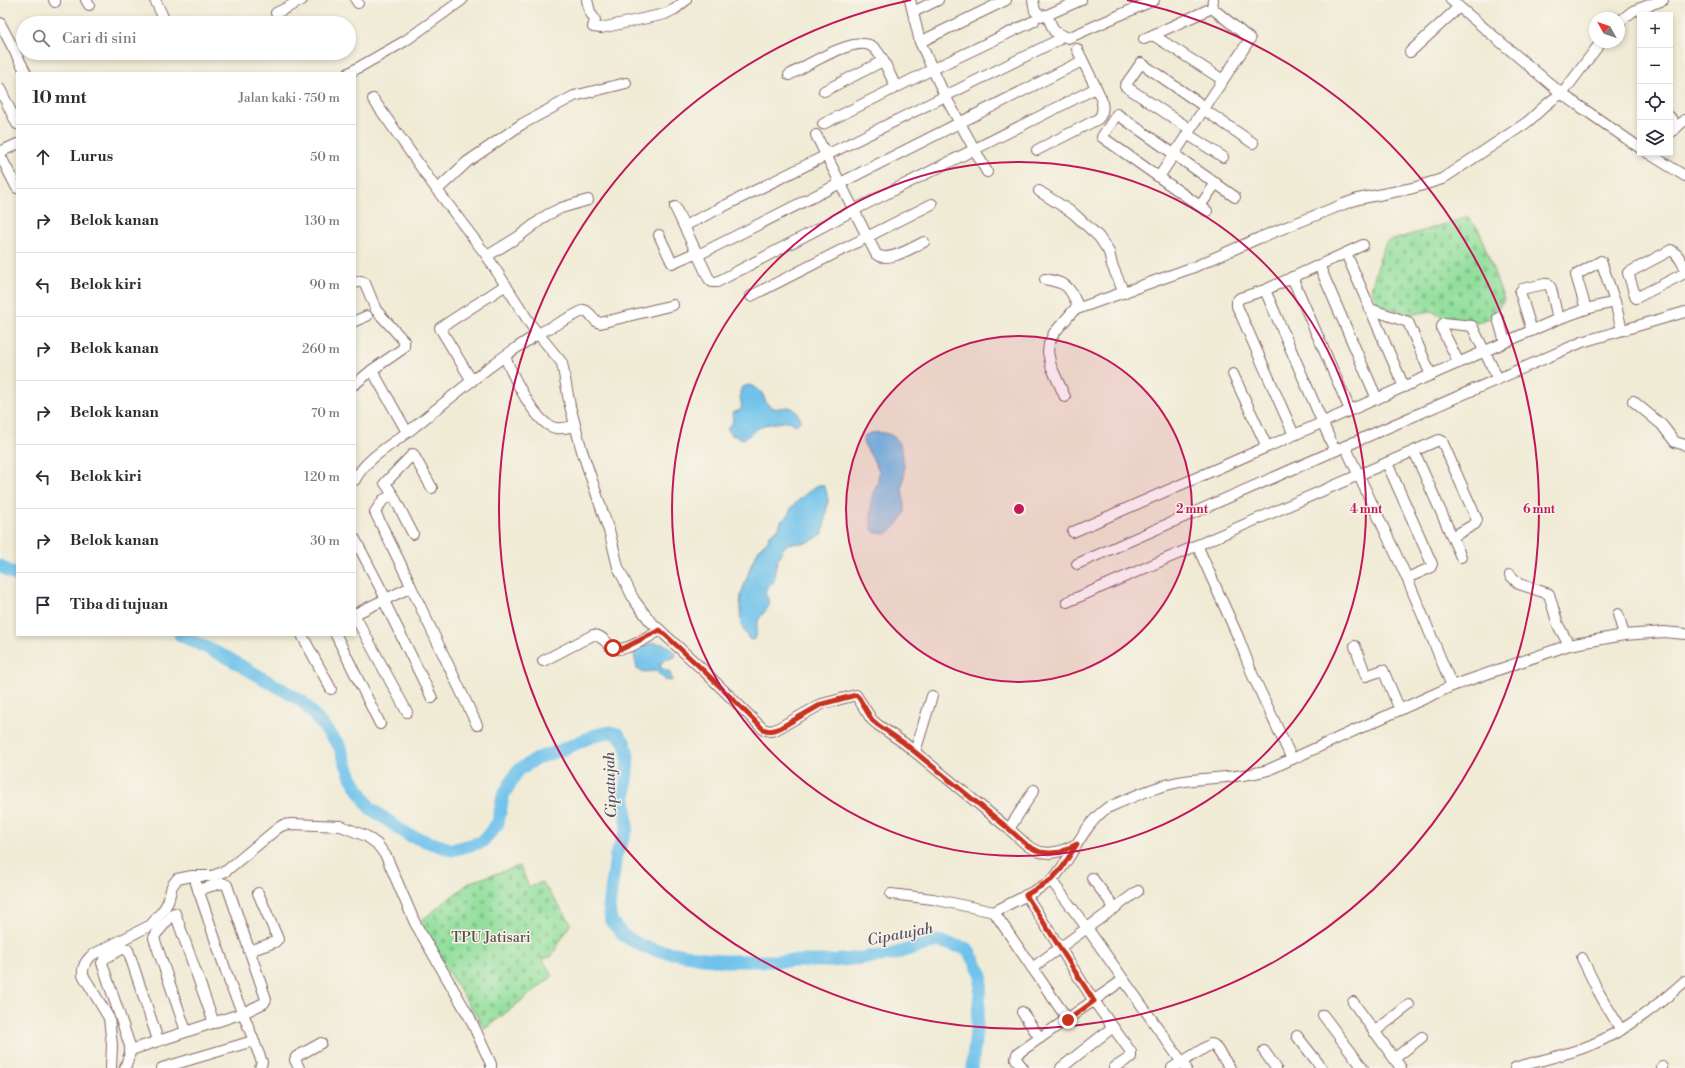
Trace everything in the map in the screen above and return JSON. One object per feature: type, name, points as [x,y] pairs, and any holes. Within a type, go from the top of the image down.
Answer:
[{"type":"street","points":[[155,0],[163,16]]},
{"type":"street","points":[[276,13],[286,4],[302,0]]},
{"type":"street","points":[[351,72],[405,41],[462,0]]},
{"type":"street","points":[[587,0],[590,12],[595,20],[593,27],[601,28],[665,14],[675,9],[686,0]]},
{"type":"street","points":[[910,0],[920,42],[945,96],[987,172]]},
{"type":"street","points":[[913,12],[938,0]]},
{"type":"street","points":[[920,42],[1006,0]]},
{"type":"street","points":[[1033,0],[1034,8],[1041,16],[1081,0]]},
{"type":"street","points":[[1046,15],[1054,30],[1068,38],[1154,0]]},
{"type":"street","points":[[1625,17],[1633,11],[1663,0]]},
{"type":"street","points":[[1159,177],[1204,108],[1223,80],[1250,39],[1213,4],[1149,37],[1223,80]]},
{"type":"street","points":[[1410,52],[1455,4],[1562,94],[1637,146]]},
{"type":"street","points":[[823,124],[1034,21]]},
{"type":"street","points":[[0,23],[16,54]]},
{"type":"street","points":[[684,226],[1058,40]]},
{"type":"street","points":[[789,75],[843,48],[854,44],[867,44],[871,45],[878,52],[896,88]]},
{"type":"street","points":[[1065,397],[1051,366],[1048,352],[1050,338],[1074,310],[1194,267],[1259,238],[1344,204],[1413,188],[1442,179],[1536,116],[1553,98],[1562,94],[1596,48]]},
{"type":"street","points":[[1037,150],[1098,119],[1102,112],[1103,105],[1096,88],[1076,49]]},
{"type":"street","points":[[19,60],[25,72]]},
{"type":"street","points":[[824,91],[883,61]]},
{"type":"street","points":[[659,235],[672,264],[697,254],[1082,61]]},
{"type":"street","points":[[1223,157],[1125,86],[1141,62],[1253,143]]},
{"type":"street","points":[[437,190],[467,162],[522,124],[574,96],[626,82]]},
{"type":"street","points":[[676,207],[708,279],[712,282],[717,282],[854,210],[1096,88]]},
{"type":"street","points":[[0,89],[16,122]]},
{"type":"street","points":[[373,99],[437,190],[487,256],[538,335],[551,348],[563,366],[575,426],[610,534],[621,577],[640,608],[660,630],[763,729],[770,731],[775,730],[822,704],[855,695],[859,698],[872,720],[915,752],[1028,846],[1040,852],[1057,852],[1077,844]]},
{"type":"street","points":[[1216,183],[1204,208],[1102,137],[1117,114],[1175,153],[1236,197]]},
{"type":"street","points":[[816,135],[876,254],[881,258],[889,257],[924,242]]},
{"type":"street","points":[[16,145],[0,153],[16,186]]},
{"type":"street","points":[[1654,156],[1685,176]]},
{"type":"street","points":[[1039,192],[1073,213],[1099,237],[1108,252],[1124,293]]},
{"type":"street","points":[[487,256],[518,237],[548,215],[561,208],[588,200]]},
{"type":"street","points":[[751,296],[932,204]]},
{"type":"street","points":[[1294,435],[1236,303],[1240,298],[1265,290],[1362,246]]},
{"type":"street","points":[[1671,250],[1684,263],[1685,271],[1683,274],[1636,298],[1628,273],[1671,250]]},
{"type":"street","points":[[1346,253],[1404,387]]},
{"type":"street","points":[[1586,309],[1576,275],[1598,262],[1602,263],[1615,302],[1622,330]]},
{"type":"street","points":[[1319,265],[1377,399]]},
{"type":"street","points":[[1292,277],[1350,410]]},
{"type":"street","points":[[1045,279],[1063,282],[1069,288],[1079,308]]},
{"type":"street","points":[[356,283],[360,281],[365,283],[376,310],[404,341],[404,347],[401,350],[356,383]]},
{"type":"street","points":[[1532,331],[1520,292],[1522,289],[1548,284],[1551,288],[1558,319]]},
{"type":"street","points":[[472,381],[440,328],[506,285]]},
{"type":"street","points":[[1265,290],[1335,451]]},
{"type":"street","points":[[1074,532],[1558,319],[1586,309],[1615,302]]},
{"type":"street","points":[[356,479],[365,466],[407,432],[472,381],[538,335],[584,310],[589,312],[595,321],[600,323],[674,305]]},
{"type":"street","points":[[1370,309],[1408,322],[1431,375]]},
{"type":"street","points":[[1078,564],[1586,340],[1685,312]]},
{"type":"street","points":[[356,321],[367,316]]},
{"type":"street","points":[[1498,318],[1505,342]]},
{"type":"street","points":[[1459,363],[1442,329],[1444,323],[1472,326],[1498,379]]},
{"type":"street","points":[[505,357],[511,373],[526,400],[548,424],[555,428],[575,426]]},
{"type":"street","points":[[372,370],[407,432]]},
{"type":"street","points":[[1233,374],[1267,447]]},
{"type":"street","points":[[1634,401],[1662,425],[1675,442],[1685,445]]},
{"type":"street","points":[[1067,602],[1438,440],[1441,441],[1477,520],[1475,524],[1452,537]]},
{"type":"street","points":[[1345,446],[1407,578],[1452,686]]},
{"type":"street","points":[[1414,451],[1461,557]]},
{"type":"street","points":[[412,534],[393,495],[385,483],[413,454],[432,488]]},
{"type":"street","points":[[1387,463],[1432,564],[1430,568],[1407,578]]},
{"type":"street","points":[[393,495],[383,500],[375,512],[476,726]]},
{"type":"street","points":[[356,541],[384,595],[384,601],[432,698]]},
{"type":"street","points":[[1197,545],[1239,638],[1253,676],[1292,759]]},
{"type":"street","points":[[1510,575],[1519,584],[1549,594],[1558,625],[1569,645]]},
{"type":"street","points":[[356,615],[411,588]]},
{"type":"street","points":[[1618,614],[1624,635]]},
{"type":"street","points":[[356,617],[407,712]]},
{"type":"street","points":[[543,660],[593,635],[598,636],[613,648],[619,650],[660,630]]},
{"type":"street","points":[[891,894],[933,899],[994,912],[1051,880],[1062,868],[1091,823],[1101,812],[1147,791],[1186,781],[1255,774],[1276,767],[1452,686],[1569,645],[1624,635],[1664,632],[1685,634]]},
{"type":"street","points":[[306,636],[331,689]]},
{"type":"street","points":[[336,636],[380,724]]},
{"type":"street","points":[[1355,646],[1366,676],[1383,670],[1400,710]]},
{"type":"street","points":[[915,752],[932,696]]},
{"type":"street","points":[[1009,829],[1034,790]]},
{"type":"street","points":[[111,1068],[112,1045],[109,1018],[86,981],[83,972],[85,963],[92,955],[151,925],[168,902],[172,886],[177,879],[192,876],[212,876],[226,871],[278,828],[292,824],[342,826],[366,836],[377,844],[386,856],[415,923],[470,1018],[491,1064],[491,1068]]},
{"type":"street","points":[[1092,878],[1116,908]]},
{"type":"street","points":[[1051,880],[1087,928],[1184,1065]]},
{"type":"street","points":[[131,1050],[243,1013],[266,1001],[226,884],[222,883],[197,886],[232,989],[243,1013],[262,1062],[260,1068]]},
{"type":"street","points":[[1032,968],[1138,892]]},
{"type":"street","points":[[249,950],[275,942],[278,939],[258,894]]},
{"type":"street","points":[[1026,895],[1059,949],[1132,1054],[1131,1057],[1114,1068]]},
{"type":"street","points":[[994,912],[1068,1020]]},
{"type":"street","points":[[186,1031],[154,938],[174,913],[214,1023]]},
{"type":"street","points":[[125,1068],[131,1050],[102,963],[105,958],[124,948],[128,950],[158,1040]]},
{"type":"street","points":[[1582,958],[1599,994],[1620,1030]]},
{"type":"street","points":[[1023,1068],[1016,1059],[1016,1055],[1123,980]]},
{"type":"street","points":[[1515,1068],[1591,1046],[1620,1030],[1667,997],[1685,981]]},
{"type":"street","points":[[1353,1002],[1401,1068]]},
{"type":"street","points":[[1374,1032],[1409,1005]]},
{"type":"street","points":[[1022,1012],[1040,1038]]},
{"type":"street","points":[[1323,1016],[1362,1067]]},
{"type":"street","points":[[1061,1068],[1113,1027]]},
{"type":"street","points":[[1296,1036],[1322,1068]]},
{"type":"street","points":[[1395,1058],[1422,1037]]},
{"type":"street","points":[[162,1068],[253,1041]]},
{"type":"street","points":[[299,1068],[295,1060],[296,1057],[321,1043]]},
{"type":"street","points":[[1172,1068],[1184,1065],[1210,1044],[1215,1047],[1230,1068]]},
{"type":"street","points":[[1264,1051],[1276,1068]]},
{"type":"green space","points":[[1468,217],[1479,230],[1504,300],[1491,318],[1473,323],[1447,321],[1432,311],[1401,316],[1398,311],[1380,307],[1371,289],[1386,242]]},
{"type":"green space","name":"TPU Jatisari","points":[[520,866],[529,887],[542,882],[571,923],[551,957],[542,959],[553,976],[485,1029],[417,924],[470,882]]},
{"type":"water","points":[[749,385],[762,393],[766,402],[771,407],[790,407],[796,411],[801,420],[796,425],[789,421],[763,425],[744,439],[732,435],[727,428],[733,422],[732,413],[741,410],[741,390],[742,387]]},
{"type":"water","points":[[871,433],[881,433],[895,438],[902,450],[904,476],[902,488],[905,505],[904,513],[892,530],[886,534],[873,531],[871,524],[871,501],[878,481],[879,470],[863,442],[864,436]]},
{"type":"water","points":[[819,485],[823,485],[826,490],[828,501],[823,533],[815,539],[807,542],[789,543],[782,550],[776,566],[774,582],[768,586],[765,591],[769,604],[768,608],[758,621],[756,637],[753,640],[749,639],[741,625],[740,608],[741,594],[753,560],[760,548],[768,540],[769,536],[779,528],[781,521],[787,516],[792,507],[809,491]]},
{"type":"water","points":[[653,643],[666,645],[676,653],[675,657],[665,660],[660,664],[661,668],[670,672],[672,681],[665,680],[656,671],[642,672],[637,669],[634,654],[645,645]]},
{"type":"waterway","name":"Cipatujah","points":[[0,566],[16,575]]},
{"type":"waterway","name":"Cipatujah","points":[[182,636],[228,658],[302,701],[339,745],[351,777],[370,808],[408,835],[452,850],[482,842],[498,823],[503,796],[518,770],[538,758],[564,749],[595,735],[609,732],[618,734],[625,743],[628,756],[625,796],[627,829],[616,855],[609,907],[611,921],[623,935],[640,945],[655,950],[722,961],[831,961],[890,955],[938,941],[968,949],[982,975],[972,1068]]},
{"type":"route","points":[[613,648],[617,650],[622,649],[660,630],[766,731],[780,728],[822,704],[856,695],[872,720],[904,743],[1028,846],[1040,852],[1050,853],[1061,852],[1077,844],[1062,868],[1051,880],[1026,895],[1059,949],[1094,1001],[1068,1020]]}]
